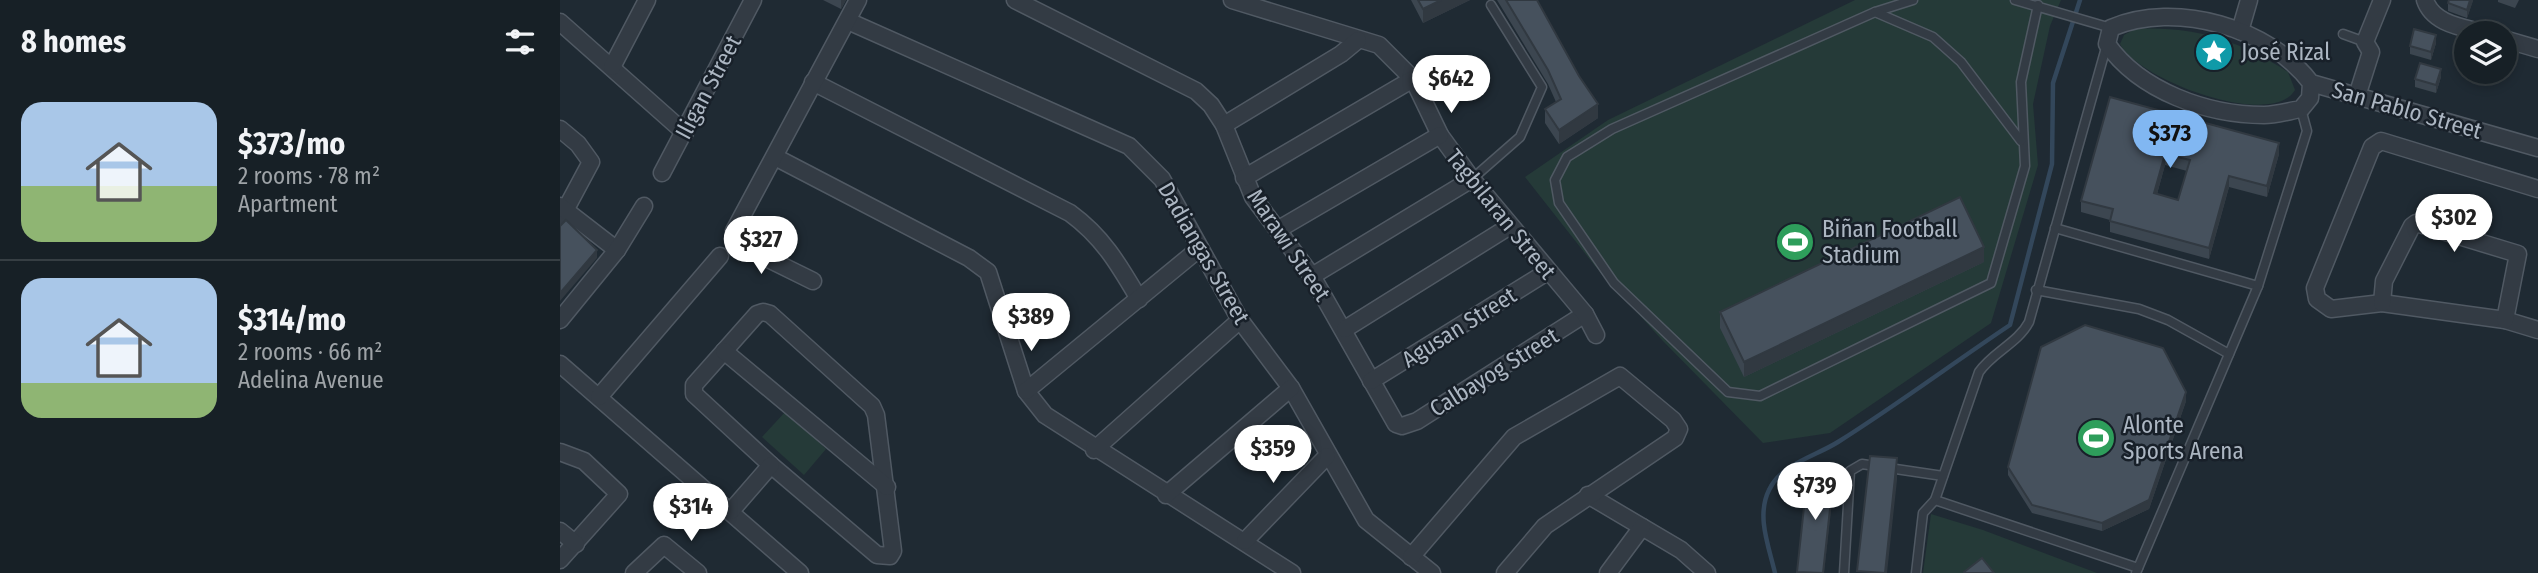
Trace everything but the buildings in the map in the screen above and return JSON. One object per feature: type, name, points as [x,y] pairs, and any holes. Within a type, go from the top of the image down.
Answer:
[{"type":"street","points":[[612,67],[646,0]]},
{"type":"street","name":"Iligan Street","points":[[662,173],[753,0]]},
{"type":"street","points":[[813,281],[748,249],[734,238],[737,223],[858,0]]},
{"type":"street","name":"Marawi Street","points":[[1015,0],[1196,91],[1211,105],[1224,125],[1253,197],[1312,276],[1345,329],[1391,419],[1402,426]]},
{"type":"street","name":"Tagbilaran Street","points":[[1232,0],[1379,46],[1413,79],[1440,135],[1547,272],[1585,314],[1596,335]]},
{"type":"street","points":[[2240,31],[2249,0]]},
{"type":"street","points":[[2357,96],[2371,52],[2365,43],[2382,0]]},
{"type":"street","points":[[2425,0],[2428,10],[2439,20],[2454,24]]},
{"type":"street","name":"San Pablo Street","points":[[2111,28],[2149,18],[2184,18],[2240,31],[2297,64],[2311,83],[2538,148]]},
{"type":"street","name":"Dadiangas Street","points":[[848,21],[1129,146],[1163,179],[1240,320],[1291,388],[1327,456],[1366,520],[1432,573]]},
{"type":"street","points":[[560,22],[685,133]]},
{"type":"street","points":[[2111,28],[2107,44],[2119,61],[2138,78],[2183,100],[2223,110],[2265,115],[2301,109],[2310,98],[2311,83]]},
{"type":"street","points":[[1224,125],[1341,54],[1357,40]]},
{"type":"street","points":[[2517,43],[2538,49]]},
{"type":"street","points":[[1244,178],[1413,79]]},
{"type":"street","points":[[813,82],[1070,213],[1095,231],[1112,252],[1139,299]]},
{"type":"street","points":[[560,129],[579,144],[591,162],[562,213],[617,250]]},
{"type":"street","points":[[1279,229],[1440,135]]},
{"type":"street","points":[[2538,189],[2381,141],[2372,147],[2315,288],[2317,299],[2331,309],[2382,303],[2505,320],[2538,330]]},
{"type":"street","points":[[775,157],[969,258],[988,272],[1026,391],[1045,415],[1094,450],[1245,541],[1292,573]]},
{"type":"street","points":[[1312,276],[1472,179]]},
{"type":"street","points":[[560,320],[617,250],[644,206]]},
{"type":"street","points":[[2382,303],[2384,281],[2416,223],[2518,254],[2505,320]]},
{"type":"street","points":[[1345,329],[1510,226]]},
{"type":"street","points":[[1026,391],[1200,248]]},
{"type":"street","points":[[599,397],[720,256]]},
{"type":"street","name":"Agusan Street","points":[[1371,381],[1547,272]]},
{"type":"street","points":[[757,314],[770,314],[872,406],[876,415],[887,487],[893,551],[884,557],[877,555],[771,465],[694,394],[694,384],[757,314]]},
{"type":"street","name":"Calbayog Street","points":[[1402,426],[1417,421],[1585,314]]},
{"type":"street","points":[[1094,450],[1240,320]]},
{"type":"street","points":[[724,351],[887,487]]},
{"type":"street","points":[[560,364],[731,510],[800,573]]},
{"type":"street","points":[[1410,557],[1514,437],[1620,376],[1673,420],[1679,429],[1675,438],[1545,526],[1505,573]]},
{"type":"street","points":[[1166,495],[1291,388]]},
{"type":"street","points":[[560,452],[584,461],[619,494],[560,561]]},
{"type":"street","points":[[1245,541],[1327,456]]},
{"type":"street","points":[[731,510],[771,465]]},
{"type":"street","points":[[1588,495],[1681,550],[1707,573]]},
{"type":"street","points":[[1608,573],[1642,527]]},
{"type":"street","points":[[560,531],[576,544]]},
{"type":"street","points":[[634,573],[664,545],[698,573]]},
{"type":"lane","points":[[1913,0],[1875,12],[1612,129],[1567,157],[1555,180],[1559,203],[1614,283],[1728,392],[1760,396],[1991,283],[2025,166],[2021,82],[2038,5]]},
{"type":"lane","points":[[2015,0],[2111,28]]},
{"type":"lane","points":[[1472,179],[1520,137],[1542,87],[1491,5]]},
{"type":"lane","points":[[1875,12],[1933,37],[1952,54],[2022,141]]},
{"type":"lane","points":[[2343,34],[2365,43]]},
{"type":"lane","points":[[1916,573],[1923,513],[1935,500],[1979,372],[1987,360],[2023,333],[2107,44]]},
{"type":"lane","points":[[1935,500],[2137,570],[2258,286],[2307,131],[2301,109]]},
{"type":"lane","points":[[2055,228],[2258,286]]},
{"type":"lane","points":[[2036,290],[2138,309],[2177,325],[2230,354]]},
{"type":"lane","points":[[1843,573],[1850,471],[1855,466],[1862,464],[1942,476]]},
{"type":"green space","name":"Biñan Football Stadium","points":[[1855,0],[2061,0],[2050,26],[2033,104],[2038,165],[1991,323],[1830,433],[1763,443],[1662,340],[1595,266],[1525,177],[1608,120]]},
{"type":"green space","points":[[2135,29],[2177,30],[2215,37],[2251,51],[2288,72],[2295,90],[2282,101],[2260,105],[2234,103],[2177,85],[2132,58],[2120,44],[2124,35]]},
{"type":"green space","points":[[786,411],[826,449],[804,475],[762,437]]},
{"type":"green space","points":[[1931,514],[1983,530],[2097,573],[1923,573]]},
{"type":"waterway","points":[[1775,573],[1764,521],[1765,500],[1775,481],[1790,467],[1860,428],[2010,325],[2052,164],[2053,83],[2080,0]]},
{"type":"place","name":"José Rizal","points":[[2214,52]]},
{"type":"place","name":"Biñan Football Stadium","points":[[1795,242]]},
{"type":"place","name":"Alonte Sports Arena","points":[[2096,438]]}]
